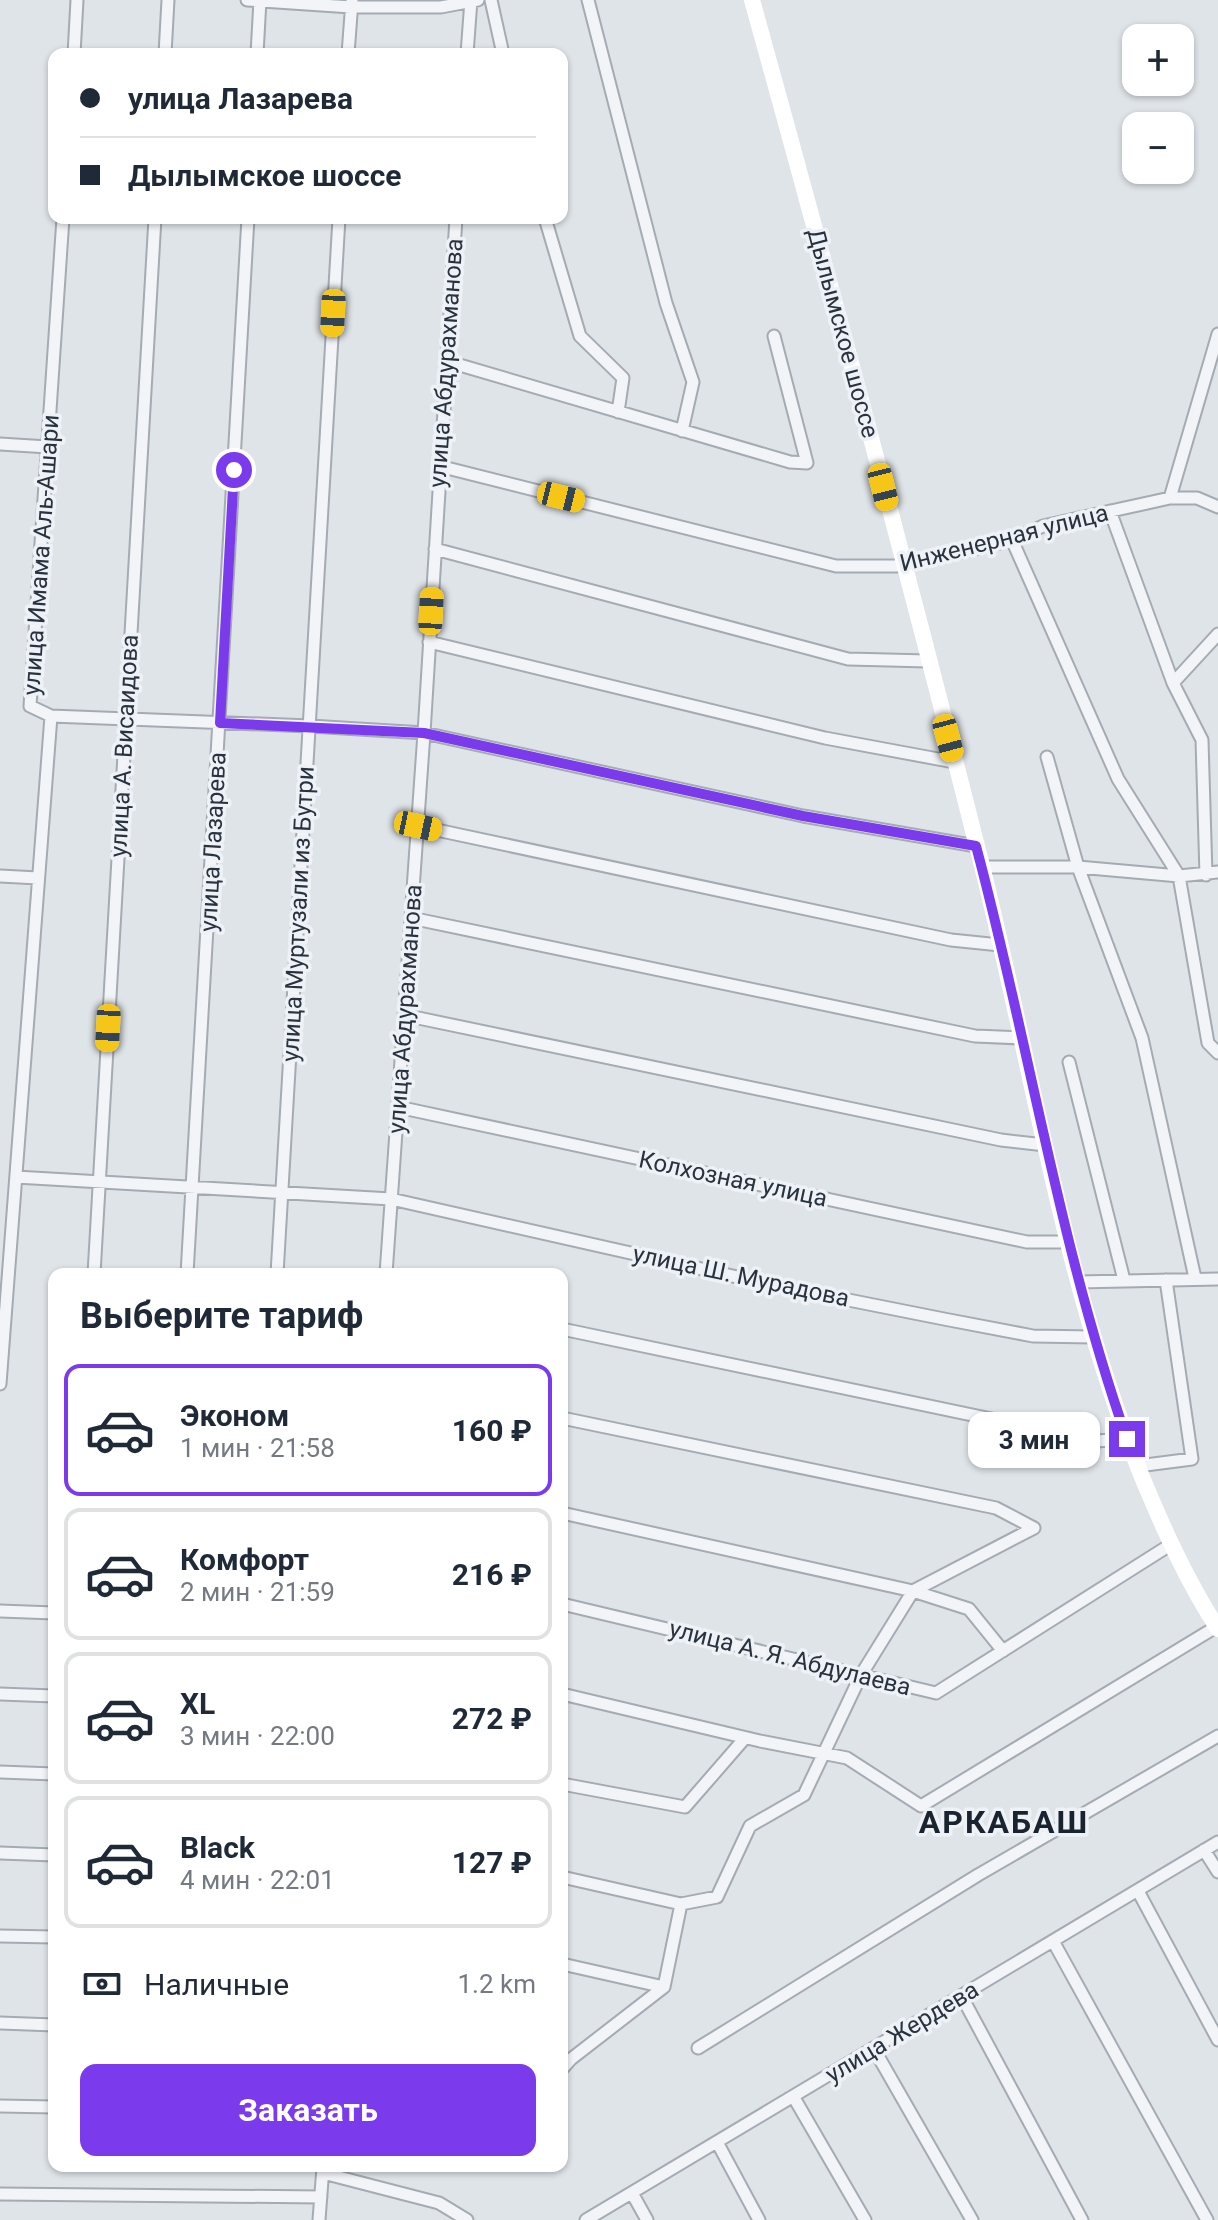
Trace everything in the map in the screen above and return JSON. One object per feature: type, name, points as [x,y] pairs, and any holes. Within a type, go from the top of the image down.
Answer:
[{"type":"main road","name":"Дылымское шоссе","points":[[752,0],[824,260],[982,867],[1045,1145],[1093,1337],[1127,1439],[1170,1545],[1217,1628]]},
{"type":"street","points":[[74,48],[77,0]]},
{"type":"street","points":[[165,48],[168,0]]},
{"type":"street","points":[[491,0],[502,48]]},
{"type":"street","points":[[588,0],[666,303],[693,382],[682,431]]},
{"type":"street","points":[[257,48],[255,1],[441,7],[473,1],[468,48]]},
{"type":"street","points":[[348,48],[351,4]]},
{"type":"street","name":"улица Имама Аль-Ашари","points":[[0,1384],[51,716],[30,706],[63,224]]},
{"type":"street","name":"улица А. Висаидова","points":[[94,1268],[155,224]]},
{"type":"street","name":"улица Лазарева","points":[[187,1268],[248,224]]},
{"type":"street","name":"улица Муртузали из Бутри","points":[[277,1268],[339,224]]},
{"type":"street","name":"улица Абдурахманова","points":[[386,1268],[456,224]]},
{"type":"street","points":[[547,224],[580,336],[623,378],[618,412]]},
{"type":"street","points":[[1170,498],[1218,334]]},
{"type":"street","points":[[446,361],[790,462],[807,463],[774,336]]},
{"type":"street","points":[[0,444],[48,447]]},
{"type":"street","name":"Инженерная улица","points":[[439,466],[836,566],[904,566],[1012,540],[1043,526],[1170,498],[1197,498],[1218,507]]},
{"type":"street","points":[[982,867],[1078,867],[1179,876],[1212,874],[1202,740],[1173,683],[1110,511]]},
{"type":"street","points":[[1012,540],[1118,779],[1179,876],[1208,1043],[1218,1053]]},
{"type":"street","points":[[435,549],[848,659],[928,661]]},
{"type":"street","points":[[1173,683],[1218,634]]},
{"type":"street","points":[[429,642],[825,738],[954,762]]},
{"type":"street","points":[[51,716],[424,733],[803,816],[976,846]]},
{"type":"street","points":[[1047,757],[1078,867],[1142,1038],[1195,1278]]},
{"type":"street","points":[[418,826],[951,940],[1000,945]]},
{"type":"street","points":[[0,876],[38,878]]},
{"type":"street","points":[[411,918],[975,1036],[1021,1038]]},
{"type":"street","points":[[404,1015],[1001,1140],[1045,1145]]},
{"type":"street","points":[[1069,1062],[1124,1280]]},
{"type":"street","name":"Колхозная улица","points":[[398,1107],[1027,1242],[1068,1242]]},
{"type":"street","name":"улица Ш. Мурадова","points":[[16,1177],[391,1199],[768,1284],[944,1319],[1033,1336],[1093,1337]]},
{"type":"street","points":[[1078,1282],[1218,1279]]},
{"type":"street","points":[[1138,1466],[1192,1459],[1166,1280]]},
{"type":"street","points":[[568,1330],[1096,1441],[1127,1439]]},
{"type":"street","points":[[568,1419],[996,1508],[1034,1528],[913,1591],[861,1675],[804,1795],[750,1826],[717,1897],[681,1904],[568,1878]]},
{"type":"street","points":[[568,1514],[913,1591],[969,1609],[1003,1651]]},
{"type":"street","name":"улица А. Я. Абдулаева","points":[[568,1605],[936,1693],[1170,1545]]},
{"type":"street","points":[[0,1611],[48,1613]]},
{"type":"street","points":[[568,1695],[745,1738],[847,1758],[921,1806],[1217,1628]]},
{"type":"street","points":[[0,1694],[48,1696]]},
{"type":"street","points":[[698,2048],[978,1875],[1218,1736]]},
{"type":"street","points":[[568,1785],[685,1807],[745,1738]]},
{"type":"street","points":[[0,1772],[48,1774]]},
{"type":"street","name":"улица Жердева","points":[[586,2220],[1218,1842]]},
{"type":"street","points":[[1204,1850],[1218,1872]]},
{"type":"street","points":[[0,1853],[48,1855]]},
{"type":"street","points":[[1138,1891],[1218,2040]]},
{"type":"street","points":[[568,2060],[664,1987],[681,1904]]},
{"type":"street","points":[[0,1936],[48,1937]]},
{"type":"street","points":[[1053,1941],[1207,2220]]},
{"type":"street","points":[[568,1965],[664,1987]]},
{"type":"street","points":[[962,1997],[1082,2220]]},
{"type":"street","points":[[0,2023],[48,2025]]},
{"type":"street","points":[[874,2049],[972,2220]]},
{"type":"street","points":[[793,2096],[865,2220]]},
{"type":"street","points":[[0,2106],[48,2107]]},
{"type":"street","points":[[717,2142],[759,2220]]},
{"type":"street","points":[[319,2220],[323,2172]]},
{"type":"street","points":[[333,2172],[439,2203],[467,2220]]},
{"type":"street","points":[[632,2193],[647,2220]]},
{"type":"street","points":[[0,2194],[321,2197]]},
{"type":"district","name":"АРКАБАШ","points":[[1004,1822]]},
{"type":"route","points":[[234,470],[220,723],[424,733],[803,816],[976,846],[1078,1282],[1098,1357],[1127,1439]]}]
